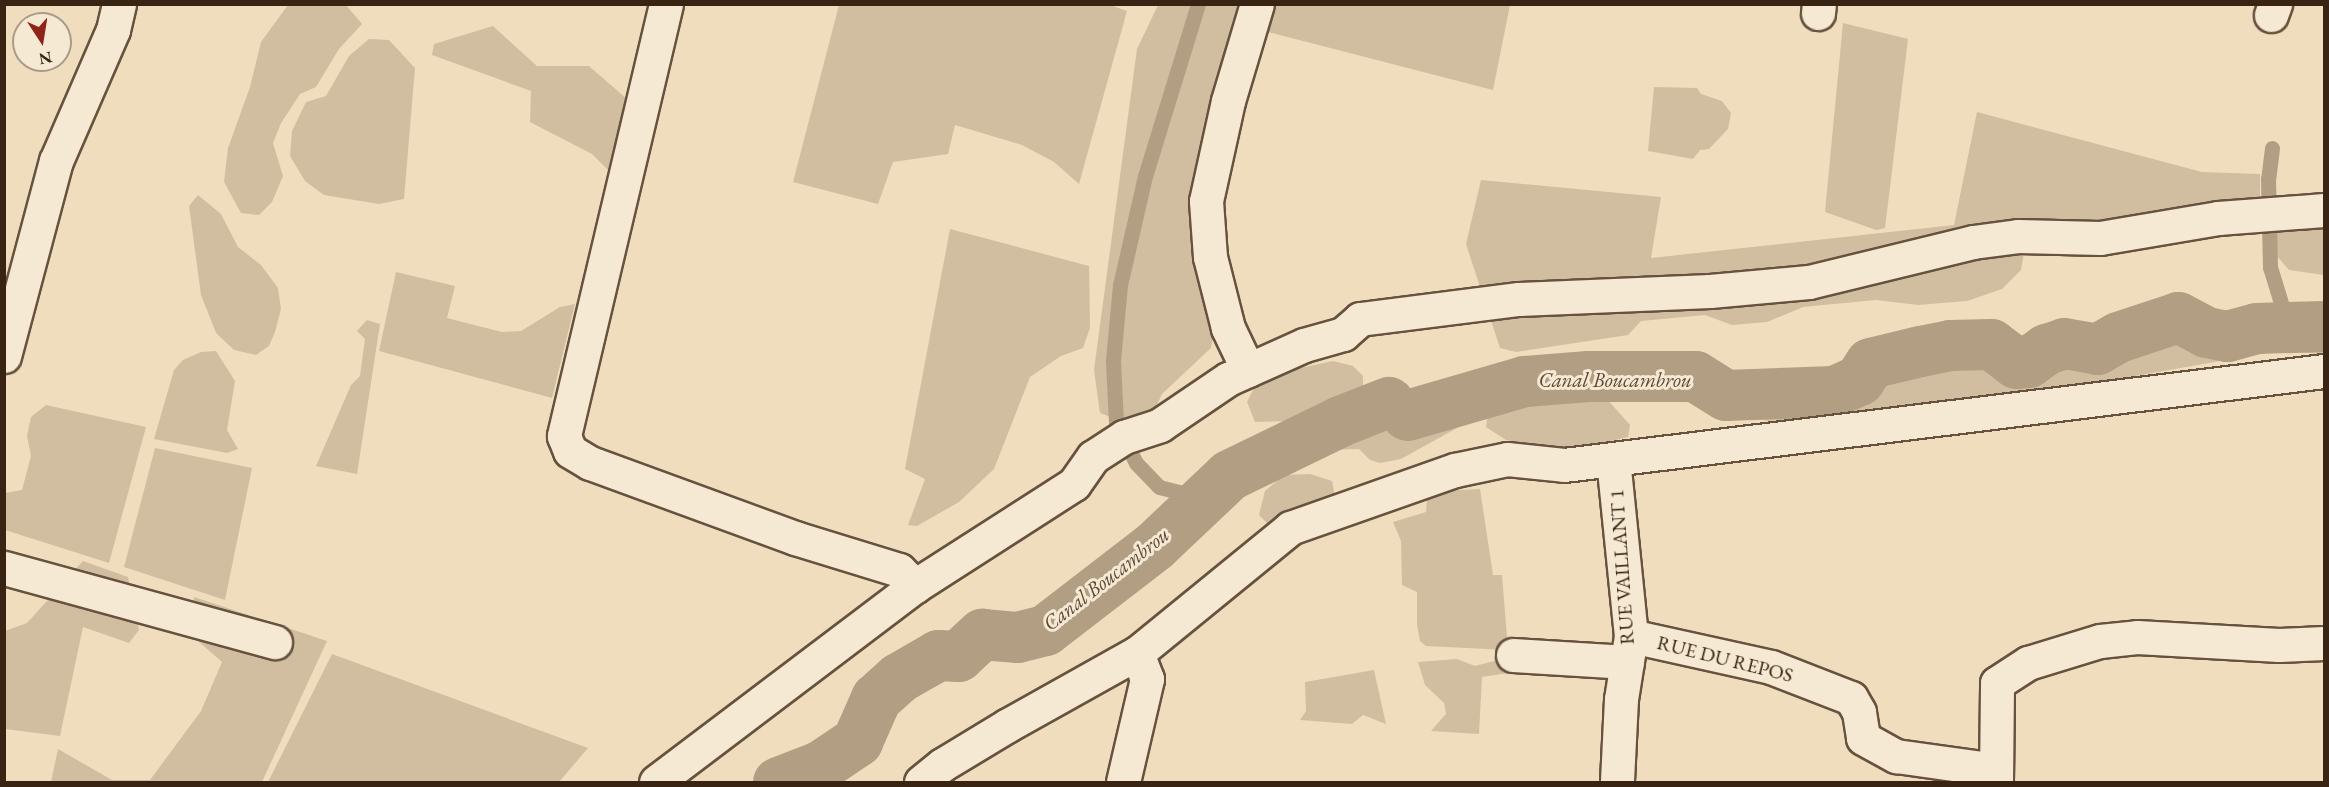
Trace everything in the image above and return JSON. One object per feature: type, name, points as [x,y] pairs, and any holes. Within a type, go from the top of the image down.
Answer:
[{"type":"street","points":[[4,356],[56,160],[113,30],[119,4]]},
{"type":"street","points":[[666,4],[564,436],[570,451],[590,463],[795,538],[899,570],[915,586]]},
{"type":"street","points":[[1248,370],[1228,328],[1210,257],[1206,201],[1228,101],[1257,4]]},
{"type":"street","points":[[656,783],[915,586],[1074,484],[1093,457],[1124,437],[1160,425],[1248,370],[1304,345],[1343,334],[1360,319],[1519,299],[1688,293],[1809,282],[1984,240],[2019,236],[2100,238],[2218,218],[2325,210]]},
{"type":"street","points":[[921,783],[942,765],[1008,725],[1137,653],[1290,528],[1332,511],[1455,470],[1506,459],[1564,465],[2325,371]]},
{"type":"street","name":"RUE VAILLANT 1","points":[[1613,459],[1629,649],[1617,783]]},
{"type":"street","points":[[4,568],[275,642]]},
{"type":"street","points":[[1995,776],[1997,683],[2028,663],[2100,641],[2137,637],[2279,645],[2325,643]]},
{"type":"street","points":[[1513,655],[1629,649]]},
{"type":"street","name":"RUE DU REPOS","points":[[1629,649],[1772,667],[1851,698],[1859,712],[1863,738],[1896,756],[1995,776]]},
{"type":"street","points":[[1123,783],[1147,679],[1137,653]]},
{"type":"shaded area","points":[[1107,4],[1127,11],[1079,184],[1054,162],[1022,145],[955,125],[948,154],[893,162],[878,204],[793,182],[839,5]]},
{"type":"shaded area","points":[[1276,4],[1510,5],[1493,90],[1268,32]]},
{"type":"shaded area","points":[[288,5],[346,5],[362,24],[339,49],[316,87],[300,94],[281,123],[273,143],[283,176],[272,202],[259,215],[241,213],[224,182],[228,148],[250,87],[261,42]]},
{"type":"shaded area","points":[[1158,5],[1245,5],[1205,154],[1216,319],[1211,348],[1162,394],[1150,420],[1131,425],[1100,413],[1094,370],[1137,49]]},
{"type":"shaded area","points":[[1843,23],[1908,39],[1885,228],[1876,230],[1825,212]]},
{"type":"shaded area","points":[[493,26],[537,66],[589,66],[627,99],[608,170],[592,154],[530,122],[531,91],[432,55],[434,44]]},
{"type":"shaded area","points":[[369,39],[389,40],[415,68],[404,199],[379,204],[324,195],[305,181],[290,156],[292,131],[306,102],[326,96],[349,56]]},
{"type":"shaded area","points":[[1654,87],[1697,88],[1701,94],[1722,101],[1731,113],[1728,129],[1709,149],[1700,150],[1693,159],[1648,151]]},
{"type":"shaded area","points":[[1977,112],[2202,172],[2260,174],[2260,205],[2028,230],[2021,270],[2002,289],[1967,301],[1918,305],[1876,300],[1803,307],[1767,322],[1732,325],[1705,315],[1641,321],[1628,335],[1516,352],[1500,348],[1466,244],[1481,180],[1661,197],[1651,258],[1954,225]]},
{"type":"shaded area","points":[[198,195],[221,214],[238,247],[261,265],[278,288],[281,309],[275,332],[269,346],[256,355],[234,350],[216,333],[201,295],[189,206]]},
{"type":"shaded area","points":[[2289,219],[2324,219],[2324,275],[2289,270],[2275,254],[2276,231]]},
{"type":"shaded area","points":[[950,229],[1089,266],[1090,328],[1083,348],[1061,356],[1030,377],[994,469],[959,502],[917,526],[908,525],[925,479],[905,469]]},
{"type":"shaded area","points":[[396,272],[455,286],[447,318],[502,332],[521,331],[560,307],[575,304],[552,398],[379,351]]},
{"type":"shaded area","points":[[2324,315],[2324,354],[2277,351],[2084,385],[2020,392],[1946,409],[1767,421],[1737,413],[1727,393],[1730,382],[1914,375],[1994,350],[2013,358],[2069,336],[2098,336],[2193,320]]},
{"type":"shaded area","points":[[367,320],[380,324],[357,474],[316,466],[351,385],[360,376],[365,339],[357,331]]},
{"type":"shaded area","points":[[216,351],[235,381],[227,430],[238,449],[227,453],[154,439],[174,370],[183,360],[201,352]]},
{"type":"shaded area","points":[[1333,361],[1353,366],[1363,376],[1363,390],[1294,421],[1255,422],[1247,402],[1256,384],[1291,370]]},
{"type":"shaded area","points":[[1537,376],[1579,381],[1606,398],[1630,425],[1628,437],[1581,448],[1548,449],[1506,440],[1486,427],[1491,396],[1502,380]]},
{"type":"shaded area","points":[[1444,396],[1468,402],[1466,423],[1401,459],[1380,463],[1370,460],[1359,449],[1329,450],[1338,433],[1405,401]]},
{"type":"shaded area","points":[[46,405],[146,427],[109,563],[5,530],[5,493],[22,490],[31,456],[27,436],[31,417]]},
{"type":"shaded area","points":[[155,448],[252,468],[225,600],[124,567]]},
{"type":"shaded area","points":[[1310,474],[1332,481],[1335,497],[1268,524],[1259,515],[1265,491],[1284,475]]},
{"type":"shaded area","points":[[1480,489],[1493,575],[1502,575],[1508,650],[1426,646],[1420,641],[1417,625],[1417,592],[1402,585],[1401,541],[1393,522],[1426,512],[1427,499],[1440,491]]},
{"type":"shaded area","points":[[83,561],[128,577],[139,630],[129,643],[83,627],[60,736],[5,729],[5,631],[27,623]]},
{"type":"shaded area","points":[[194,597],[327,641],[262,782],[51,782],[58,749],[112,780],[150,780],[201,711],[222,662],[190,634]]},
{"type":"shaded area","points":[[332,654],[588,748],[559,782],[268,782]]},
{"type":"shaded area","points":[[1457,659],[1475,666],[1494,661],[1505,664],[1508,673],[1482,677],[1479,734],[1431,731],[1446,714],[1444,703],[1425,685],[1418,662]]},
{"type":"shaded area","points":[[1374,670],[1386,724],[1363,715],[1352,724],[1300,720],[1306,711],[1305,682]]},
{"type":"waterway","points":[[1198,4],[1145,176],[1120,285],[1113,361],[1116,423],[1136,463],[1159,487],[1187,494],[1216,488]]},
{"type":"waterway","points":[[2272,148],[2268,179],[2270,267],[2289,329]]},
{"type":"waterway","name":"Canal Boucambrou","points":[[1407,415],[1524,381],[1588,376],[1695,376],[1726,395],[1834,391],[1859,380],[1870,363],[1920,351],[1950,345],[1991,344],[2016,363],[2028,362],[2046,349],[2064,343],[2097,349],[2118,337],[2178,317],[2206,332],[2227,336],[2256,328],[2324,326]]},
{"type":"waterway","name":"Canal Boucambrou","points":[[778,782],[820,766],[857,741],[876,698],[898,678],[938,655],[958,656],[982,634],[1017,637],[1045,630],[1154,546],[1229,475],[1340,421],[1388,402]]}]
